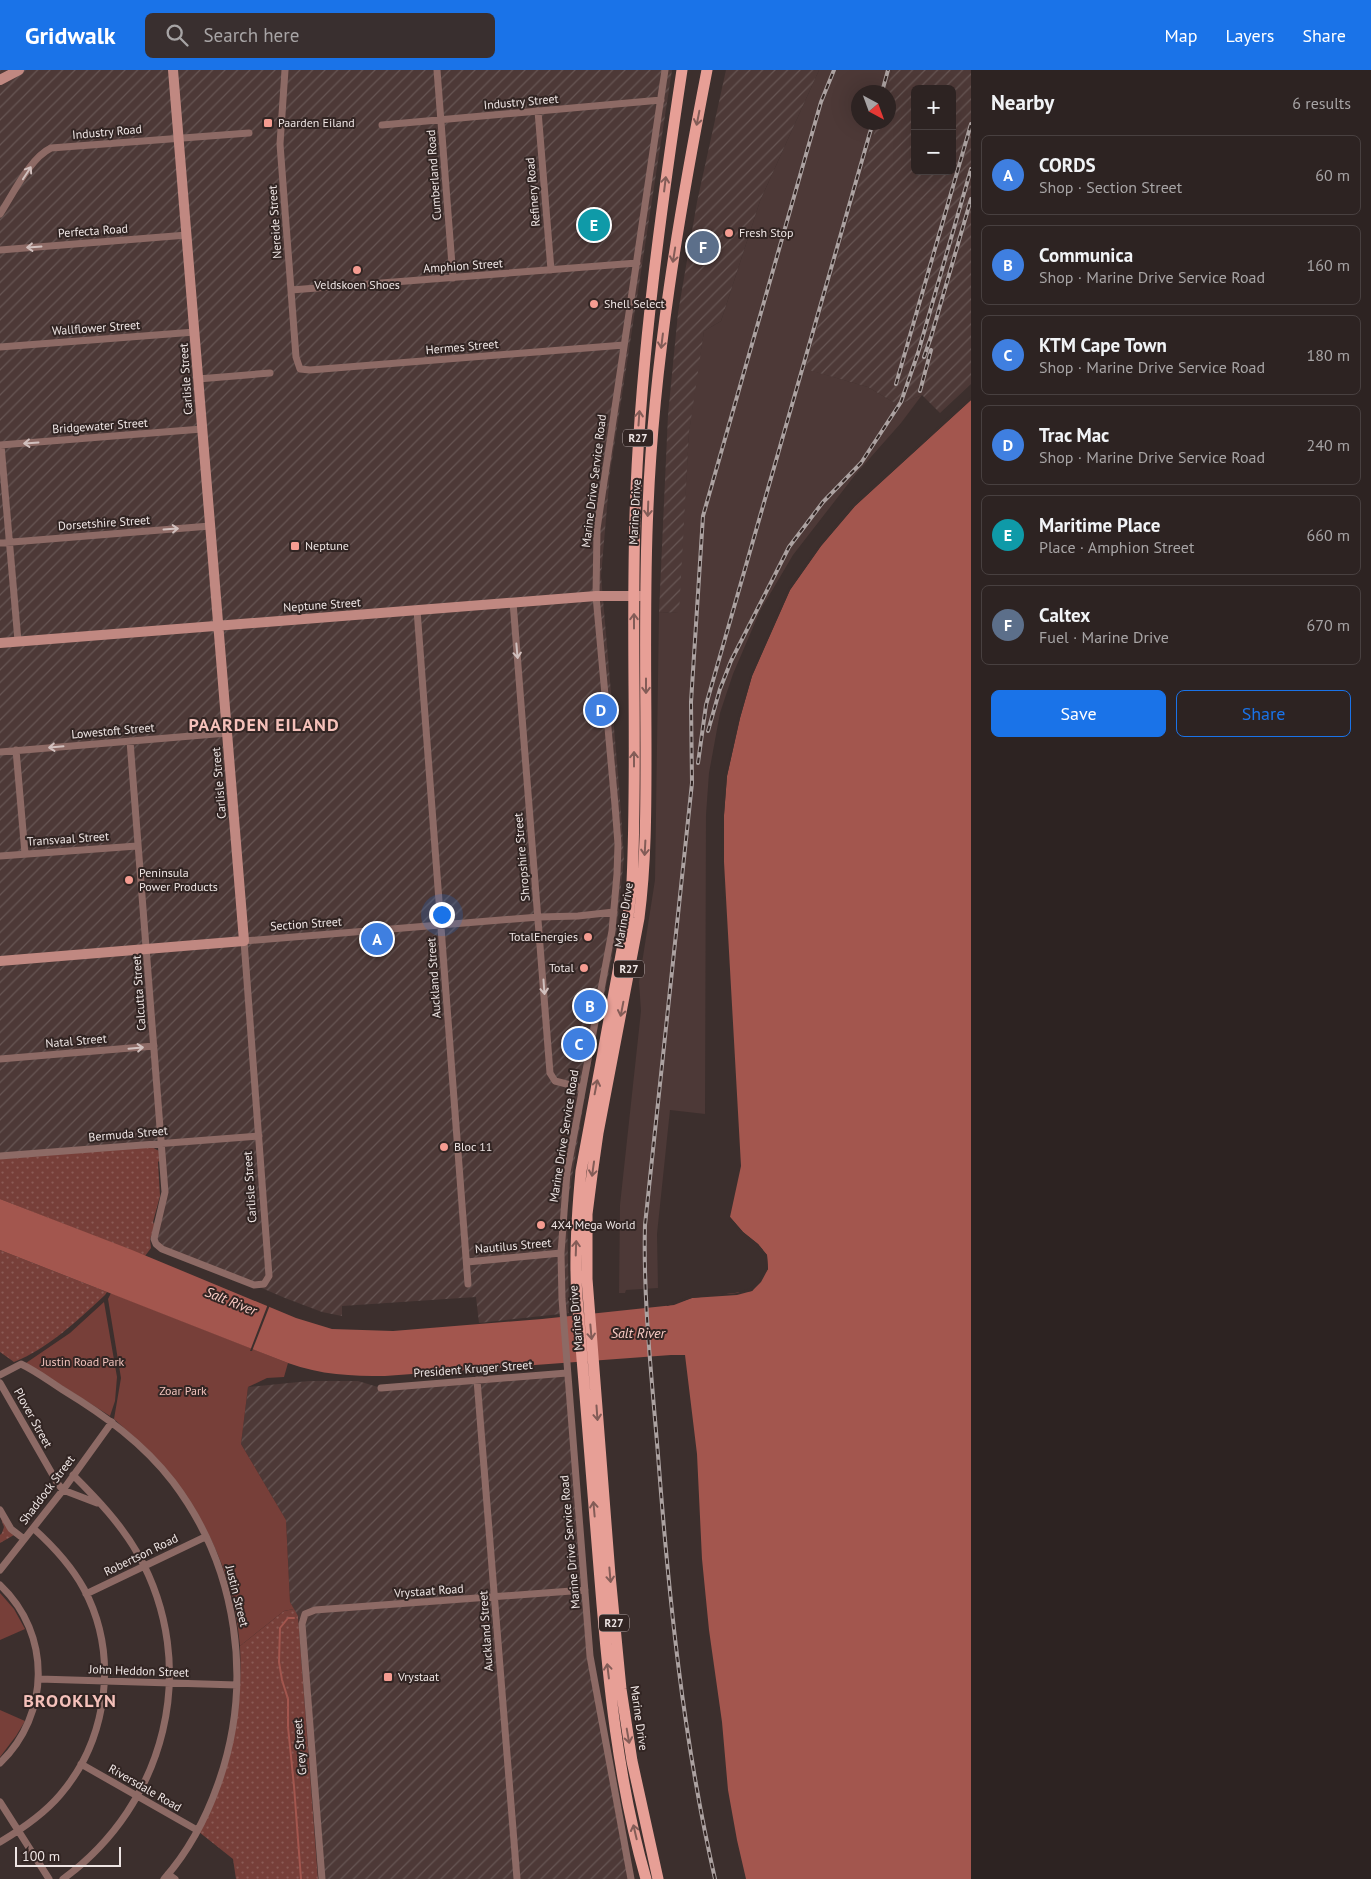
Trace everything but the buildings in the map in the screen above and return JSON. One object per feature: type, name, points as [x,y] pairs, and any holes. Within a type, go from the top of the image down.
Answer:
[{"type":"main road","name":"Marine Drive","points":[[646,1879],[628,1801],[610,1688],[583,1298],[587,1279],[587,1231],[592,1175],[644,882],[646,795],[636,482],[644,356],[682,70]]},
{"type":"main road","name":"Marine Drive","points":[[640,596],[661,351],[687,172],[707,70]]},
{"type":"main road","name":"Marine Drive","points":[[588,1365],[621,1689],[637,1789],[658,1879]]},
{"type":"street","points":[[0,80],[19,70]]},
{"type":"street","name":"Carlisle Street","points":[[155,1242],[162,1249],[254,1285],[266,1283],[269,1279],[244,941],[173,70]]},
{"type":"street","name":"Nereide Street","points":[[285,70],[280,144],[296,357],[302,370]]},
{"type":"street","name":"Cumberland Road","points":[[437,70],[453,278]]},
{"type":"street","name":"Marine Drive Service Road","points":[[631,1879],[590,1656],[567,1373],[561,1253],[567,1172],[612,931],[618,844],[596,596],[597,529],[665,70]]},
{"type":"street","name":"Industry Street","points":[[382,125],[661,100]]},
{"type":"street","name":"Refinery Road","points":[[538,111],[551,270]]},
{"type":"street","name":"Industry Road","points":[[0,214],[36,159],[51,148],[249,133]]},
{"type":"street","name":"Perfecta Road","points":[[0,250],[187,235]]},
{"type":"street","name":"Amphion Street","points":[[291,290],[637,263]]},
{"type":"street","name":"Wallflower Street","points":[[0,347],[195,332]]},
{"type":"street","name":"Hermes Street","points":[[302,370],[624,345]]},
{"type":"street","points":[[198,379],[270,373]]},
{"type":"street","name":"Bridgewater Street","points":[[1,445],[202,429]]},
{"type":"street","points":[[1,445],[18,641]]},
{"type":"street","name":"Dorsetshire Street","points":[[0,543],[210,526]]},
{"type":"street","name":"Neptune Street","points":[[0,643],[513,602],[596,596],[640,596]]},
{"type":"street","name":"Shropshire Street","points":[[513,602],[550,1073],[555,1081],[582,1088]]},
{"type":"street","name":"Auckland Street","points":[[417,610],[468,1284]]},
{"type":"street","name":"Lowestoft Street","points":[[0,752],[227,733]]},
{"type":"street","name":"Calcutta Street","points":[[130,741],[165,1197],[155,1242]]},
{"type":"street","points":[[16,750],[25,854]]},
{"type":"street","name":"Transvaal Street","points":[[0,856],[137,846]]},
{"type":"street","name":"Section Street","points":[[0,961],[614,912]]},
{"type":"street","name":"Natal Street","points":[[0,1058],[154,1046]]},
{"type":"street","name":"Bermuda Street","points":[[0,1156],[258,1136]]},
{"type":"street","name":"Nautilus Street","points":[[467,1262],[561,1253]]},
{"type":"street","name":"Justin Street","points":[[0,1375],[21,1364],[112,1422],[146,1452],[172,1481],[194,1514],[215,1556],[226,1590],[236,1645],[238,1666],[234,1723],[229,1750],[214,1797],[197,1830],[166,1877],[175,1879]]},
{"type":"street","name":"President Kruger Street","points":[[381,1388],[567,1373]]},
{"type":"street","name":"Auckland Street","points":[[477,1380],[517,1879]]},
{"type":"street","name":"Plover Street","points":[[0,1383],[53,1478],[63,1490]]},
{"type":"street","name":"Shaddock Street","points":[[0,1570],[63,1490],[112,1422]]},
{"type":"street","points":[[63,1879],[86,1861],[109,1838],[138,1797],[160,1742],[167,1712],[170,1683],[164,1623],[156,1594],[144,1566],[122,1529],[73,1475]]},
{"type":"street","points":[[63,1490],[99,1504]]},
{"type":"street","points":[[0,1510],[11,1529],[24,1539]]},
{"type":"street","points":[[0,1842],[40,1815],[59,1797],[82,1764],[97,1727],[104,1680],[104,1660],[100,1634],[86,1594],[63,1558],[33,1528]]},
{"type":"street","name":"Robertson Road","points":[[86,1594],[206,1537]]},
{"type":"street","points":[[0,1586],[18,1606],[28,1624],[36,1646],[39,1679],[36,1699],[26,1728],[14,1748],[0,1763]]},
{"type":"street","name":"Vrystaat Road","points":[[305,1614],[315,1610],[585,1590]]},
{"type":"street","name":"Grey Street","points":[[305,1614],[302,1624],[322,1879]]},
{"type":"street","name":"John Heddon Street","points":[[39,1679],[237,1686]]},
{"type":"street","name":"Riversdale Road","points":[[82,1764],[197,1830]]},
{"type":"street","points":[[0,1802],[50,1879]]},
{"type":"shaded area","points":[[0,70],[672,70],[610,473],[601,576],[624,857],[616,936],[586,1088],[567,1209],[569,1313],[479,1323],[476,1297],[342,1306],[342,1316],[322,1312],[156,1243],[166,1197],[162,1142],[0,1156]]},
{"type":"shaded area","points":[[726,70],[819,70],[760,201],[721,321],[704,331],[689,433],[679,613],[659,612],[668,415],[678,313],[697,202]]},
{"type":"shaded area","points":[[819,70],[892,70],[888,85],[851,85],[851,130],[875,130],[806,369],[868,387],[898,405],[922,395],[901,423],[855,475],[793,555],[760,611],[733,674],[720,713],[709,773],[706,815],[705,1114],[670,1110],[657,1234],[658,1288],[626,1290],[625,1293],[619,1293],[620,1205],[641,1011],[639,982],[655,880],[659,612],[678,613],[689,433],[704,331],[721,321],[760,201]]},
{"type":"shaded area","points":[[892,70],[971,70],[971,384],[940,413],[922,395],[898,405],[868,387],[805,369],[875,130],[896,130],[896,85],[888,85]]},
{"type":"shaded area","points":[[567,1373],[590,1656],[631,1879],[322,1879],[302,1624],[290,1602],[286,1520],[241,1444],[248,1387],[309,1381],[358,1381],[381,1388]]},
{"type":"green space","points":[[152,1147],[159,1151],[161,1159],[158,1162],[160,1196],[153,1222],[155,1226],[150,1239],[151,1248],[145,1256],[0,1199],[0,1159]]},
{"type":"green space","points":[[0,1250],[107,1292],[62,1333],[39,1349],[14,1362],[0,1352]]},
{"type":"green space","name":"Zoar Park","points":[[111,1293],[288,1363],[284,1377],[267,1378],[248,1387],[241,1444],[286,1520],[290,1602],[294,1609],[284,1611],[240,1646],[235,1611],[227,1579],[201,1520],[163,1467],[114,1419],[121,1378],[108,1299]]},
{"type":"green space","name":"Justin Road Park","points":[[104,1302],[117,1377],[115,1401],[110,1416],[26,1363],[70,1333]]},
{"type":"green space","points":[[0,1516],[14,1535],[0,1543],[0,1535],[4,1527]]},
{"type":"green space","points":[[0,1593],[14,1609],[25,1629],[0,1640]]},
{"type":"green space","points":[[294,1609],[298,1616],[318,1879],[236,1879],[233,1859],[199,1832],[219,1786],[233,1742],[239,1696],[240,1646],[284,1611]]},
{"type":"green space","points":[[0,1710],[25,1721],[0,1757]]},
{"type":"water","name":"Salt River","points":[[971,400],[971,1879],[746,1879],[728,1790],[722,1722],[709,1630],[702,1559],[697,1454],[685,1355],[385,1376],[348,1375],[312,1370],[288,1363],[0,1250],[0,1199],[132,1250],[296,1318],[332,1329],[393,1331],[542,1319],[674,1305],[692,1298],[752,1291],[768,1269],[767,1255],[730,1217],[741,1166],[724,862],[724,815],[727,776],[740,718],[752,676],[790,590],[821,546],[855,506]]},
{"type":"pier","points":[[971,397],[971,400],[855,506],[821,546],[790,590],[752,676],[727,776],[724,815],[723,899],[721,815],[725,776],[738,717],[750,676],[788,589],[819,545],[853,504]]},
{"type":"pier","points":[[728,1212],[743,1232],[758,1244],[767,1255],[768,1269],[761,1282],[752,1291],[737,1295],[692,1298],[667,1306],[666,1304],[692,1296],[737,1293],[750,1288],[759,1280],[766,1268],[765,1256],[741,1234],[728,1218]]},
{"type":"pier","points":[[268,1304],[270,1305],[252,1351],[250,1351]]},
{"type":"waterway","points":[[294,1618],[288,1618],[280,1628],[279,1662],[288,1699],[288,1727],[301,1879]]},
{"type":"railway","points":[[715,1879],[694,1774],[672,1615],[648,1340],[645,1283],[645,1225],[692,783],[691,702],[703,516],[821,102],[834,70]]},
{"type":"railway","points":[[884,85],[888,70]]},
{"type":"railway","points":[[896,384],[971,124]]},
{"type":"railway","points":[[698,763],[706,705],[871,130]]},
{"type":"railway","points":[[708,731],[720,689],[731,661],[789,547],[823,502],[861,463],[901,402],[918,353],[971,169]]},
{"type":"railway","points":[[924,357],[971,199]]},
{"type":"railway","points":[[920,391],[931,350]]},
{"type":"place","name":"Paarden Eiland","points":[[268,123]]},
{"type":"place","name":"Maritime Place","points":[[594,225]]},
{"type":"place","name":"Fresh Stop","points":[[729,233]]},
{"type":"place","name":"Caltex","points":[[703,247]]},
{"type":"place","name":"Veldskoen Shoes","points":[[357,270]]},
{"type":"place","name":"Shell Select","points":[[594,304]]},
{"type":"place","name":"Neptune","points":[[295,546]]},
{"type":"place","name":"Trac Mac","points":[[601,710]]},
{"type":"place","name":"Peninsula Power Products","points":[[129,880]]},
{"type":"place","name":"TotalEnergies","points":[[588,937]]},
{"type":"place","name":"CORDS","points":[[377,939]]},
{"type":"place","name":"Total","points":[[584,968]]},
{"type":"place","name":"Communica","points":[[590,1006]]},
{"type":"place","name":"KTM Cape Town","points":[[579,1044]]},
{"type":"place","name":"Bloc 11","points":[[444,1147]]},
{"type":"place","name":"4X4 Mega World","points":[[541,1225]]},
{"type":"place","name":"Vrystaat","points":[[388,1677]]},
{"type":"district","name":"PAARDEN EILAND","points":[[264,725]]},
{"type":"district","name":"BROOKLYN","points":[[70,1701]]}]
